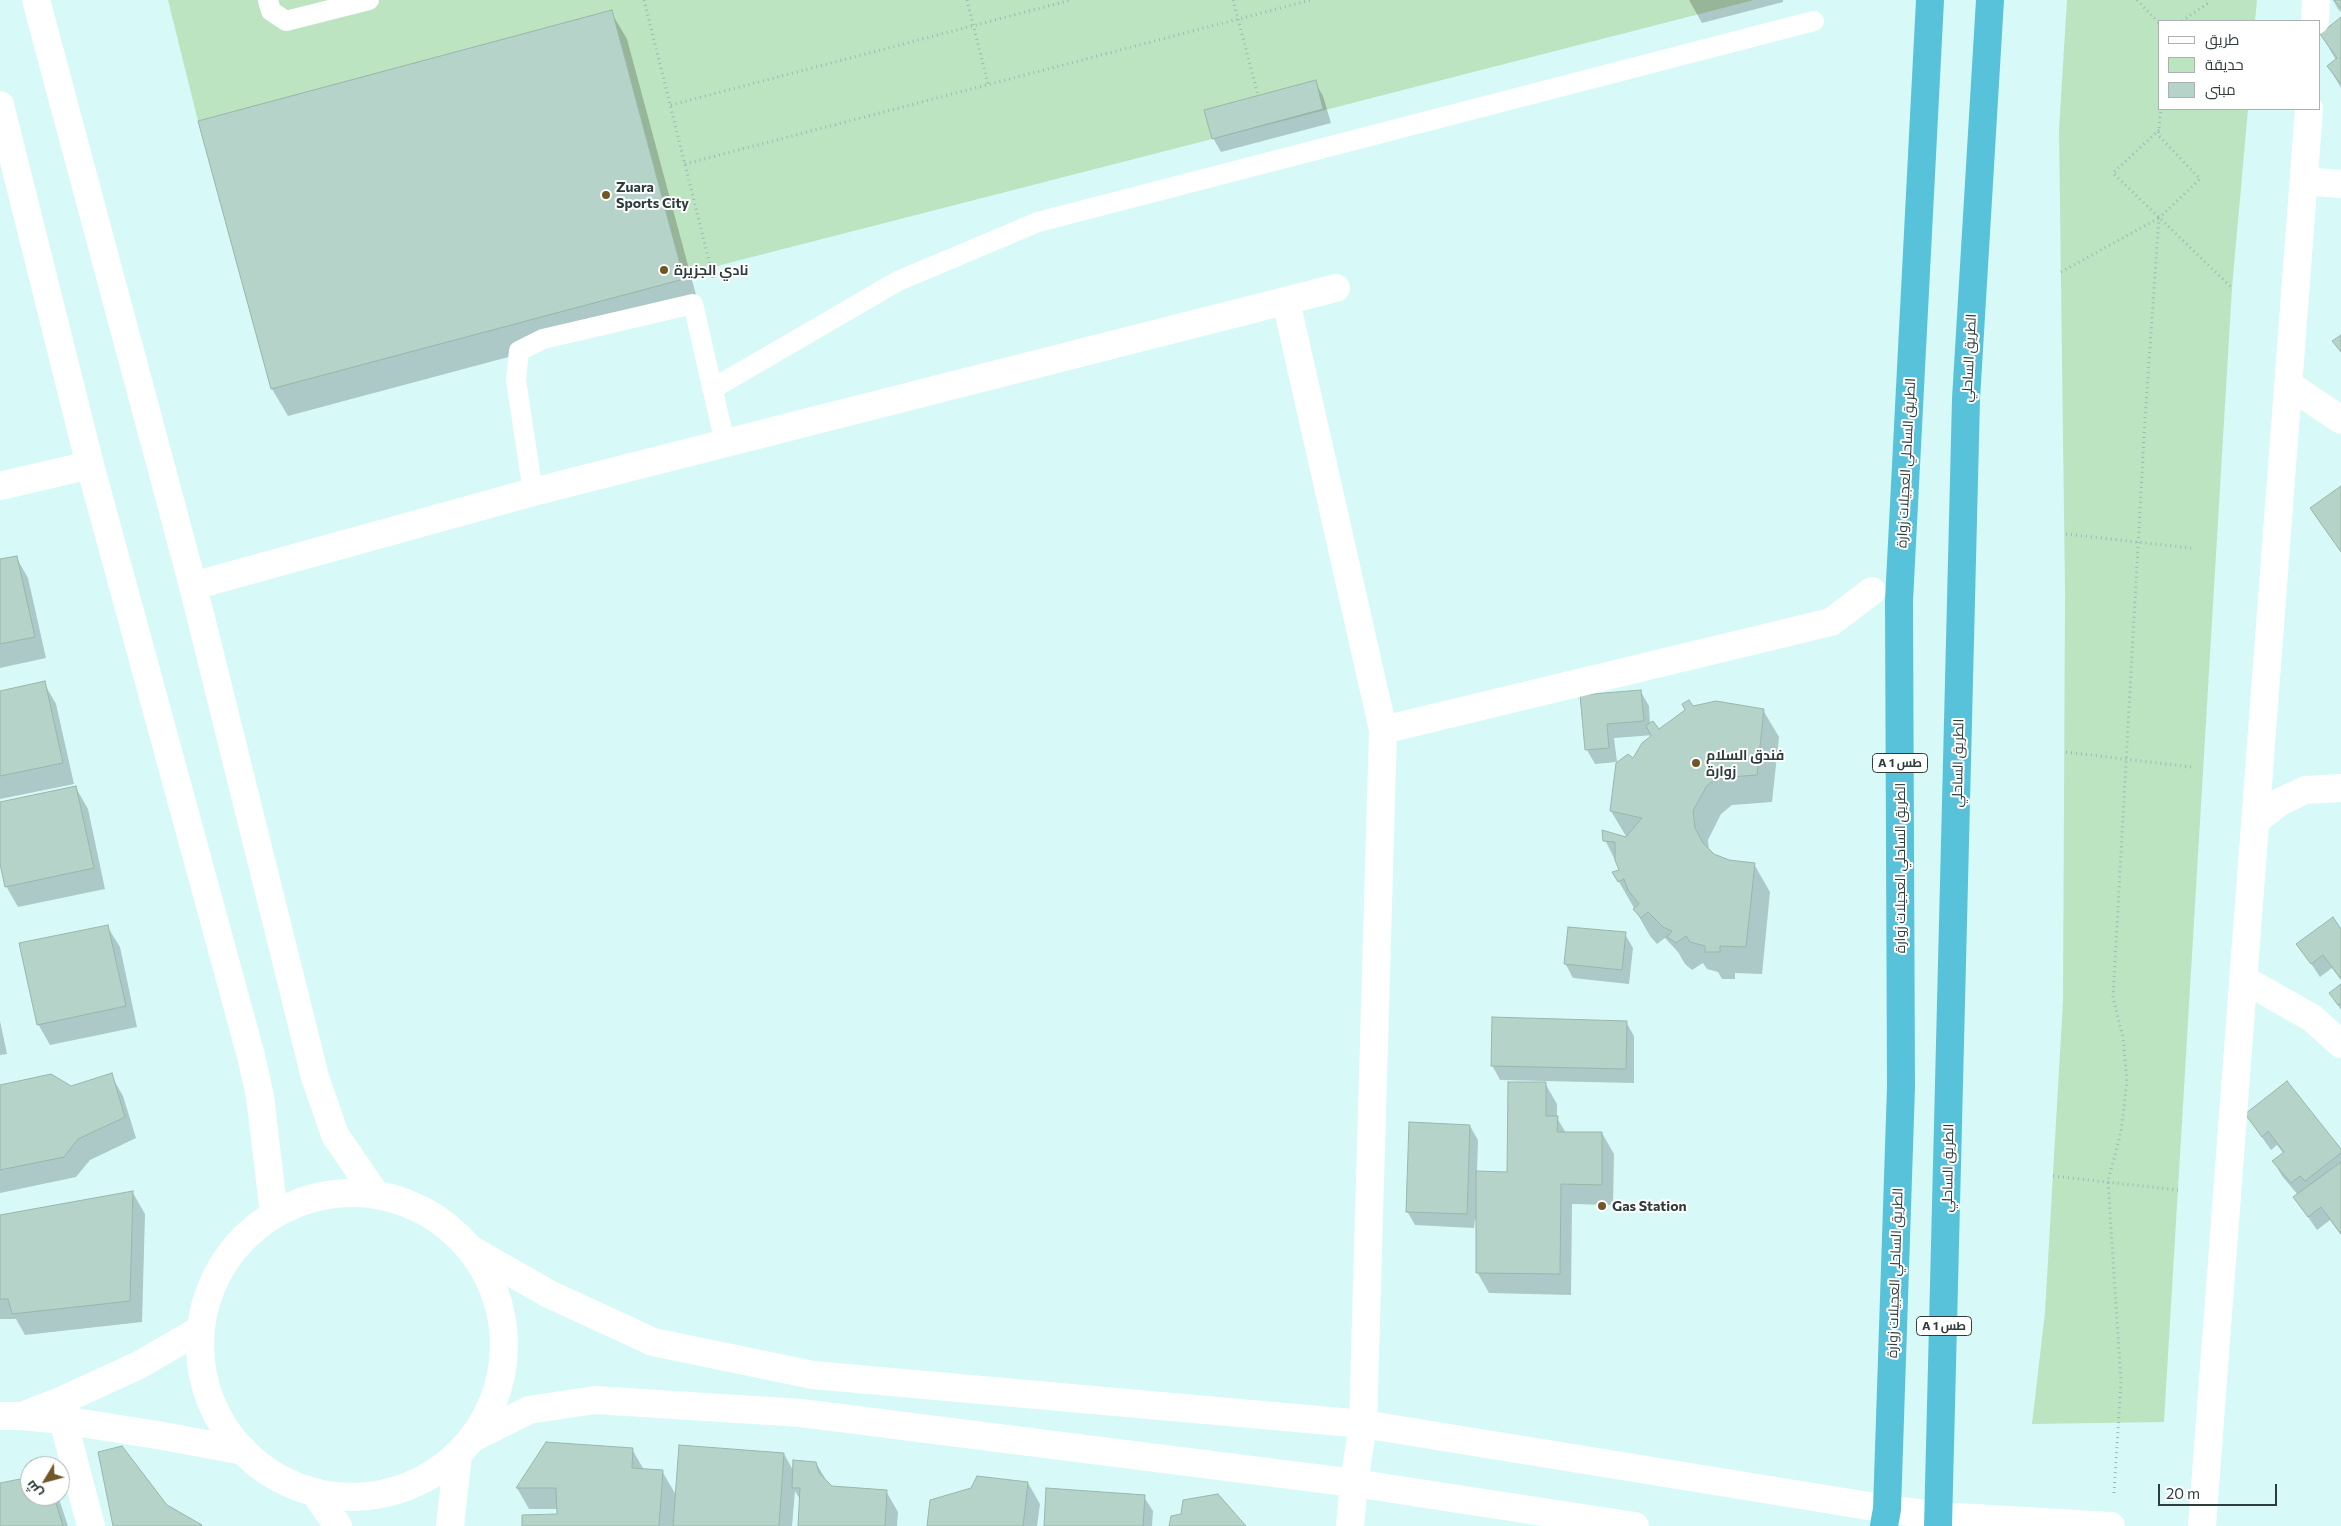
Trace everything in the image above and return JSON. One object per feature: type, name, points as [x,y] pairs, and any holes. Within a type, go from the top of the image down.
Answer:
[{"type":"highway","name":"الطريق الساحلي العجيلات زوارة","points":[[1885,1518],[1901,1087],[1899,600],[1930,0]]},
{"type":"highway","name":"الطريق الساحلي","points":[[1939,1521],[1966,399],[1990,0]]},
{"type":"street","points":[[36,0],[193,586],[315,1077],[335,1135],[376,1194]]},
{"type":"street","points":[[2315,20],[2316,0]]},
{"type":"street","points":[[0,105],[90,465],[251,1056],[260,1096],[274,1214]]},
{"type":"street","points":[[2202,1526],[2245,980],[2309,110]]},
{"type":"street","points":[[2304,181],[2341,184]]},
{"type":"street","points":[[193,586],[533,492],[1336,288]]},
{"type":"street","points":[[1286,301],[1383,730],[1363,1424],[1350,1526]]},
{"type":"street","points":[[2289,385],[2341,420]]},
{"type":"street","points":[[0,486],[90,465]]},
{"type":"street","points":[[1383,730],[1832,622],[1872,591]]},
{"type":"street","points":[[2256,821],[2280,802],[2305,790],[2341,788]]},
{"type":"street","points":[[2245,980],[2312,1018],[2341,1044]]},
{"type":"street","points":[[450,1526],[465,1447],[490,1409],[501,1377],[504,1343],[500,1310],[489,1278],[470,1249],[451,1229],[428,1213],[403,1201],[376,1194],[349,1192],[323,1195],[298,1202],[274,1214],[251,1230],[232,1251],[221,1267],[206,1301],[201,1329],[203,1374],[218,1416],[244,1452],[276,1477],[314,1492],[352,1497],[391,1493],[426,1478],[465,1447],[529,1410],[595,1400],[802,1412],[1354,1483],[1635,1526]]},
{"type":"street","points":[[470,1249],[549,1294],[653,1342],[813,1375],[1363,1424],[1885,1518],[2111,1526]]},
{"type":"street","points":[[63,1410],[201,1329]]},
{"type":"street","points":[[63,1410],[91,1526]]},
{"type":"street","points":[[11,1416],[63,1410],[163,1436],[244,1452]]},
{"type":"street","points":[[314,1492],[338,1526]]},
{"type":"lane","points":[[268,0],[271,11],[286,21],[369,0]]},
{"type":"lane","points":[[712,389],[898,280],[1038,222],[1814,21]]},
{"type":"lane","points":[[533,492],[516,380],[519,351],[543,339],[693,304],[725,443]]},
{"type":"path","points":[[644,0],[715,284],[693,304]]},
{"type":"path","points":[[967,0],[988,84]]},
{"type":"path","points":[[671,105],[1071,0]]},
{"type":"path","points":[[1233,0],[1258,96]]},
{"type":"path","points":[[685,164],[1311,0]]},
{"type":"path","points":[[2138,0],[2158,22]]},
{"type":"path","points":[[2184,20],[2208,4],[2206,0]]},
{"type":"path","points":[[2061,272],[2160,218],[2200,179],[2158,135],[2161,110]]},
{"type":"path","points":[[2159,130],[2113,173],[2232,288]]},
{"type":"path","points":[[2114,1497],[2121,1382],[2108,1182],[2122,1132],[2127,1081],[2123,1037],[2113,998],[2128,759],[2145,419],[2160,218]]},
{"type":"path","points":[[2066,534],[2191,548]]},
{"type":"path","points":[[2066,752],[2191,767]]},
{"type":"path","points":[[2053,1176],[2178,1190]]},
{"type":"green space","name":"Zuara Sports City","points":[[168,0],[1754,0],[721,265],[684,279],[271,389],[198,121]]},
{"type":"green space","points":[[2067,0],[2257,0],[2255,20],[2158,20],[2158,110],[2248,110],[2232,288],[2164,1422],[2032,1424],[2045,1312],[2063,1001],[2065,592],[2059,129]]},
{"type":"building","points":[[2334,0],[2341,0],[2341,8]]},
{"type":"building","points":[[612,10],[684,279],[271,389],[198,121]]},
{"type":"building","points":[[2341,17],[2341,84],[2327,66],[2337,58],[2321,33]]},
{"type":"building","points":[[1316,80],[1323,109],[1212,139],[1204,110]]},
{"type":"building","points":[[2341,335],[2341,352],[2332,341]]},
{"type":"building","points":[[2341,486],[2341,552],[2310,508]]},
{"type":"building","points":[[17,556],[35,637],[0,644],[0,559]]},
{"type":"building","points":[[45,681],[63,763],[0,776],[0,691]]},
{"type":"building","points":[[1641,690],[1644,721],[1607,724],[1609,748],[1585,750],[1580,695]]},
{"type":"building","points":[[1689,700],[1693,706],[1716,701],[1764,709],[1757,775],[1716,778],[1706,787],[1693,811],[1695,828],[1703,843],[1714,854],[1729,860],[1755,863],[1746,947],[1720,946],[1720,952],[1705,952],[1705,946],[1690,942],[1686,936],[1676,943],[1667,937],[1672,931],[1663,927],[1648,912],[1641,918],[1633,909],[1639,904],[1628,890],[1624,879],[1618,882],[1612,872],[1619,870],[1615,860],[1615,842],[1603,841],[1602,830],[1626,837],[1642,818],[1610,811],[1616,763],[1628,754],[1633,758],[1642,743],[1651,736],[1646,725],[1653,721],[1659,729],[1685,710],[1682,704]]},
{"type":"building","points":[[76,786],[94,868],[5,887],[0,864],[0,802]]},
{"type":"building","points":[[2333,917],[2341,929],[2341,979],[2323,955],[2311,964],[2296,944]]},
{"type":"building","points":[[108,925],[126,1006],[37,1025],[19,943]]},
{"type":"building","points":[[1568,927],[1626,932],[1622,970],[1564,964]]},
{"type":"building","points":[[2341,984],[2341,1004],[2338,1005],[2329,993]]},
{"type":"building","points":[[1492,1017],[1627,1021],[1626,1069],[1491,1066]]},
{"type":"building","points":[[112,1073],[125,1117],[78,1139],[64,1157],[0,1170],[0,1085],[51,1074],[71,1086]]},
{"type":"building","points":[[2287,1081],[2341,1149],[2341,1153],[2305,1181],[2300,1176],[2291,1183],[2272,1161],[2284,1152],[2268,1131],[2262,1137],[2245,1114]]},
{"type":"building","points":[[1508,1082],[1546,1082],[1546,1116],[1558,1116],[1557,1132],[1602,1132],[1602,1185],[1561,1184],[1560,1274],[1476,1273],[1476,1171],[1507,1172]]},
{"type":"building","points":[[1409,1122],[1470,1125],[1467,1214],[1406,1212]]},
{"type":"building","points":[[2341,1162],[2341,1234],[2321,1207],[2308,1217],[2293,1197]]},
{"type":"building","points":[[133,1191],[130,1301],[12,1314],[8,1299],[0,1299],[0,1215]]},
{"type":"building","points":[[546,1442],[633,1448],[632,1468],[663,1470],[659,1526],[522,1526],[522,1515],[557,1514],[556,1488],[516,1488]]},
{"type":"building","points":[[679,1445],[784,1453],[779,1526],[673,1526]]},
{"type":"building","points":[[122,1446],[167,1505],[201,1526],[113,1526],[98,1452]]},
{"type":"building","points":[[793,1460],[816,1462],[819,1473],[832,1486],[887,1490],[885,1526],[798,1526],[800,1488],[792,1488]]},
{"type":"building","points":[[977,1476],[1028,1482],[1023,1526],[927,1526],[930,1500],[971,1488]]},
{"type":"building","points":[[20,1479],[20,1506],[57,1506],[63,1526],[0,1526],[0,1483]]},
{"type":"building","points":[[1046,1488],[1145,1495],[1143,1526],[1044,1526]]},
{"type":"building","points":[[1218,1494],[1246,1526],[1169,1526],[1171,1516],[1181,1514],[1183,1500]]},
{"type":"place","name":"Zuara Sports City","points":[[606,195]]},
{"type":"place","name":"نادي الجزيرة","points":[[664,270]]},
{"type":"place","name":"فندق السلام زوارة","points":[[1696,763]]},
{"type":"place","name":"Gas Station","points":[[1602,1206]]}]
